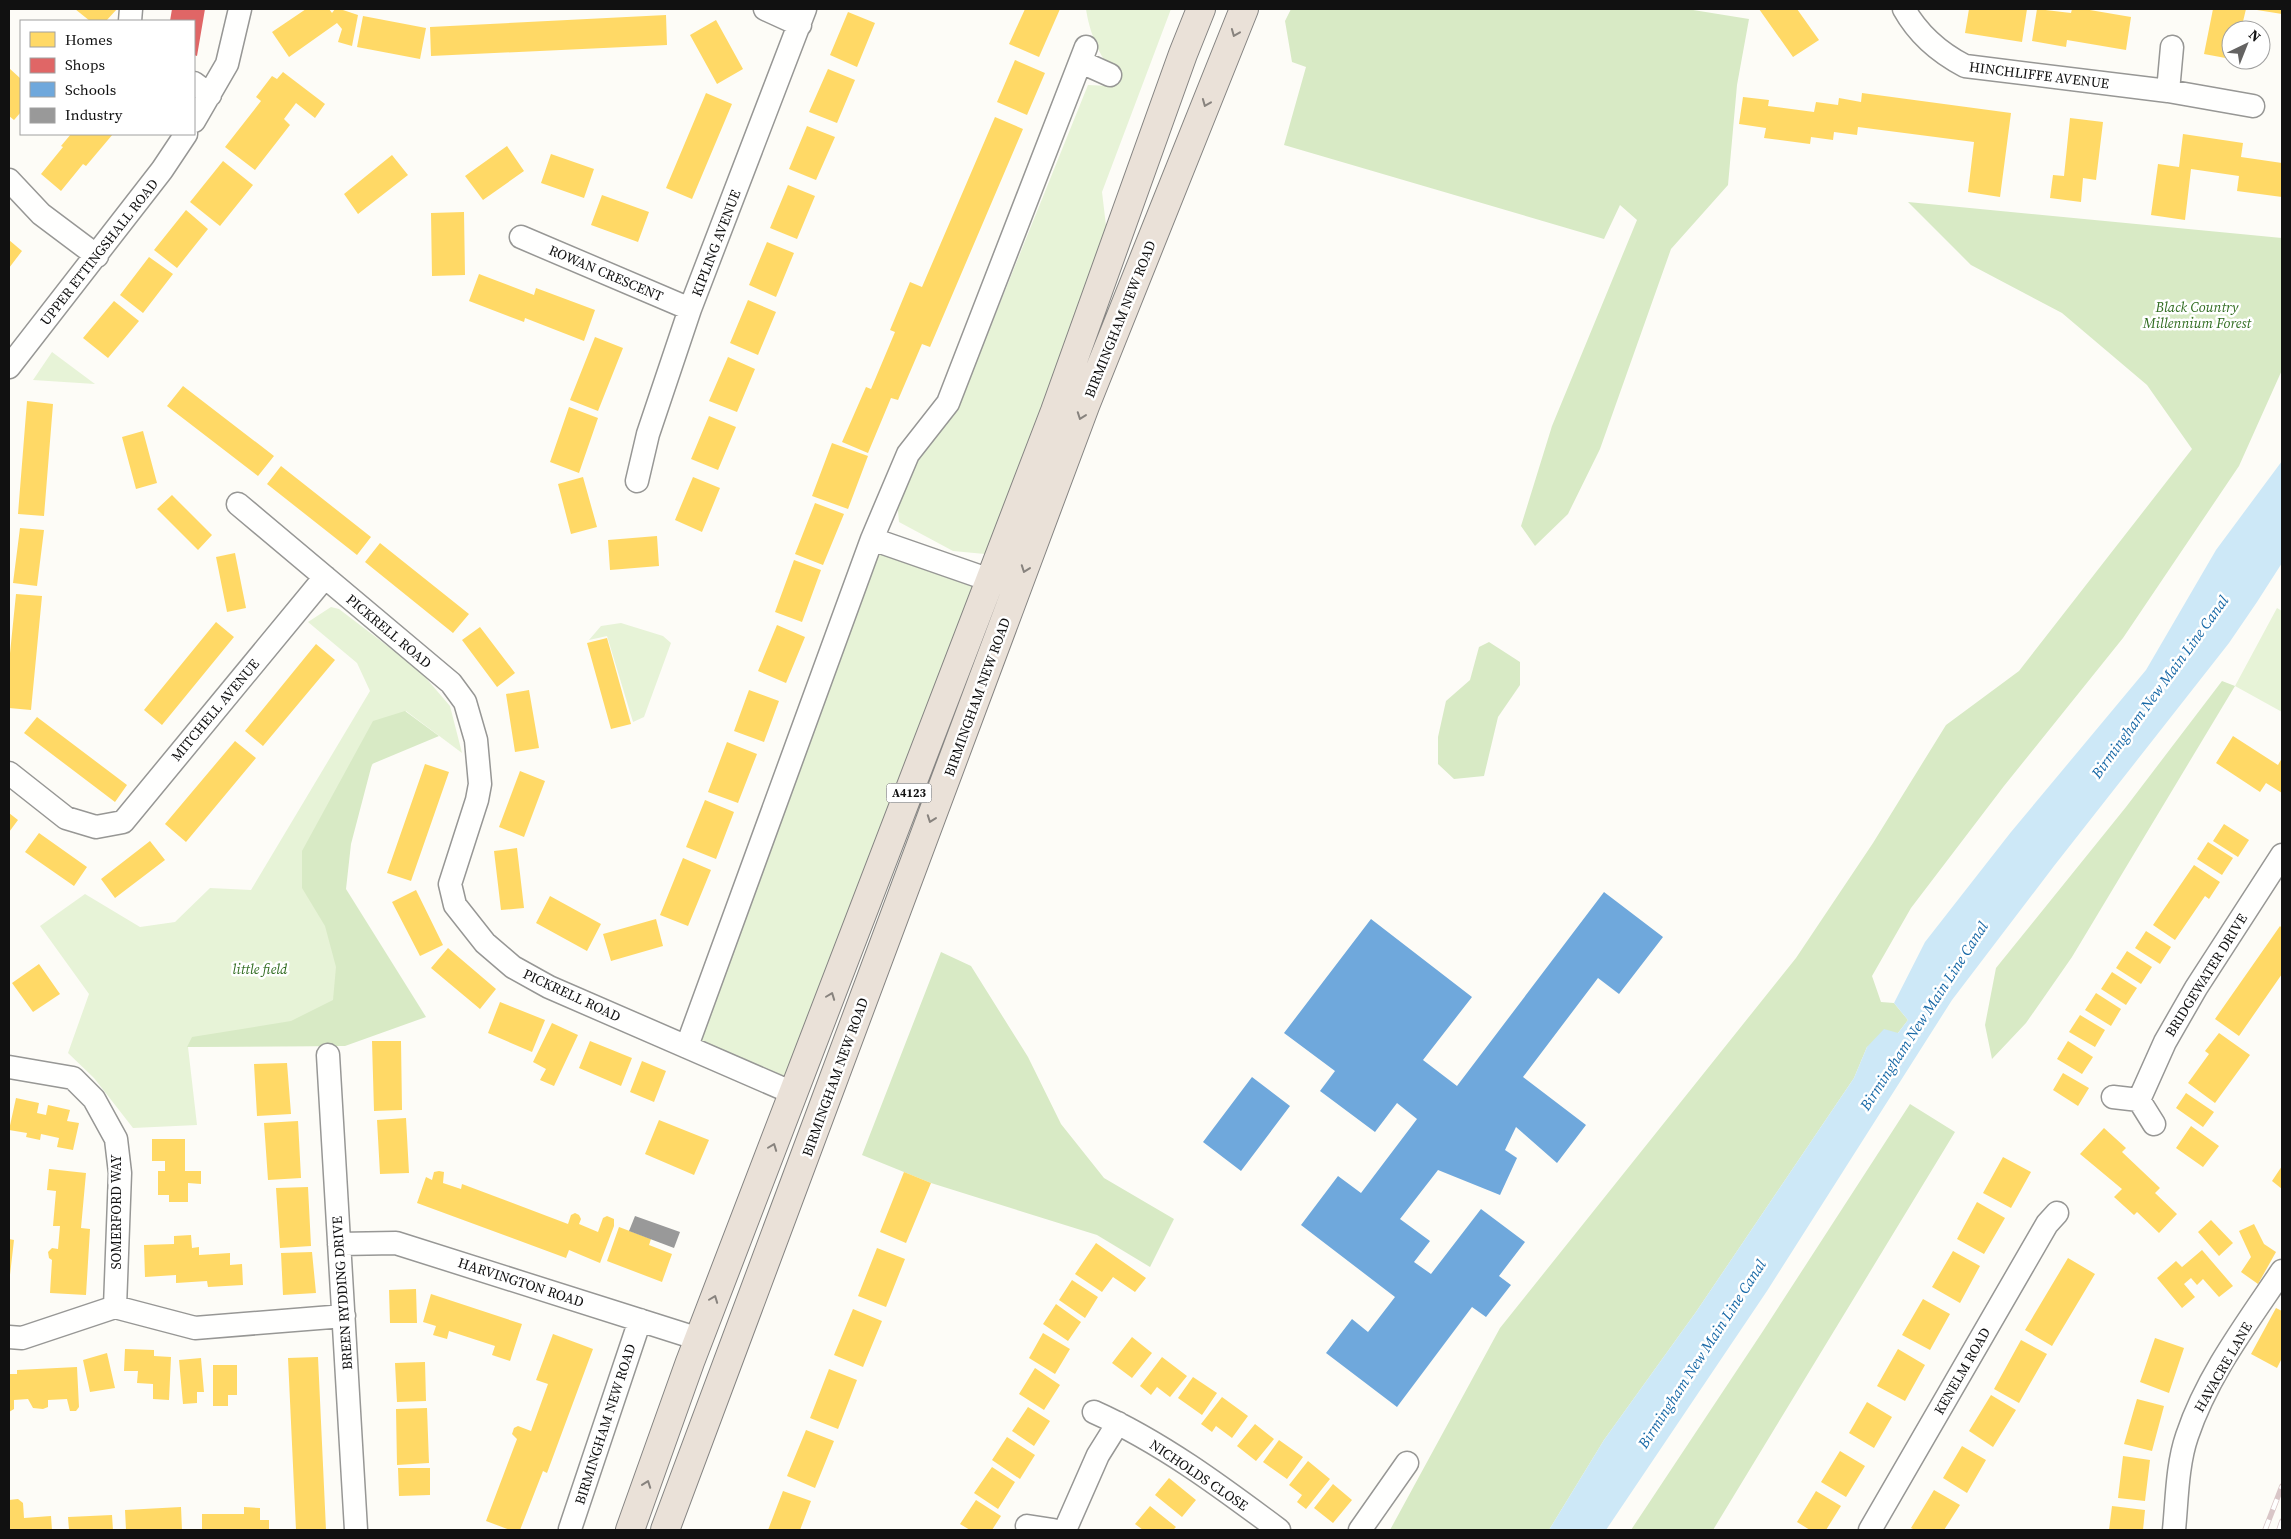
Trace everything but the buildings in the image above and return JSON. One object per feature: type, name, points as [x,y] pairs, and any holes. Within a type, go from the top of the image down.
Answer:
[{"type":"highway","name":"BIRMINGHAM NEW ROAD","points":[[630,1530],[699,1339],[1055,411],[1182,54],[1201,9]]},
{"type":"highway","name":"BIRMINGHAM NEW ROAD","points":[[665,1530],[1085,406],[1244,9]]},
{"type":"highway","points":[[793,1093],[825,1106]]},
{"type":"highway","points":[[699,1339],[733,1352]]},
{"type":"street","points":[[195,117],[202,88],[227,64],[240,9]]},
{"type":"street","points":[[765,9],[803,17]]},
{"type":"street","name":"HINCHLIFFE AVENUE","points":[[1904,9],[1930,43],[1948,57],[1965,66],[2168,90],[2254,106]]},
{"type":"street","name":"KIPLING AVENUE","points":[[637,481],[648,434],[690,309],[803,17]]},
{"type":"street","points":[[2168,90],[2172,47]]},
{"type":"street","points":[[687,1046],[872,539],[908,454],[948,403],[1083,54],[1110,75]]},
{"type":"street","name":"UPPER ETTINGSHALL ROAD","points":[[9,367],[97,256],[162,170],[185,135]]},
{"type":"street","points":[[9,180],[41,214],[97,256]]},
{"type":"street","name":"ROWAN CRESCENT","points":[[522,237],[690,309]]},
{"type":"street","name":"PICKRELL ROAD","points":[[238,504],[451,683],[465,702],[476,740],[480,784],[477,800],[450,884],[455,905],[485,943],[514,967],[549,987],[793,1093]]},
{"type":"street","points":[[872,539],[990,580]]},
{"type":"street","name":"MITCHELL AVENUE","points":[[9,773],[66,818],[96,827],[123,822],[325,577]]},
{"type":"street","name":"BRIDGEWATER DRIVE","points":[[2139,1100],[2165,1042],[2196,988],[2282,854]]},
{"type":"street","name":"BREEN RYDDING DRIVE","points":[[328,1055],[356,1530]]},
{"type":"street","name":"SOMERFORD WAY","points":[[9,1067],[73,1078],[94,1099],[116,1139],[120,1173],[115,1307]]},
{"type":"street","points":[[2113,1097],[2139,1100],[2154,1124]]},
{"type":"street","name":"KENELM ROAD","points":[[1870,1530],[2047,1224],[2057,1213]]},
{"type":"street","name":"HARVINGTON ROAD","points":[[339,1244],[396,1243],[699,1339]]},
{"type":"street","name":"HAVACRE LANE","points":[[2174,1530],[2186,1438],[2196,1412],[2228,1353],[2282,1271]]},
{"type":"street","points":[[9,1337],[22,1338],[115,1307],[195,1328],[344,1316]]},
{"type":"street","name":"BIRMINGHAM NEW ROAD","points":[[570,1529],[640,1320]]},
{"type":"street","name":"NICHOLDS CLOSE","points":[[1094,1412],[1118,1423],[1174,1455],[1279,1530]]},
{"type":"street","points":[[1066,1530],[1098,1455],[1118,1423]]},
{"type":"street","points":[[1360,1530],[1407,1463]]},
{"type":"street","points":[[1027,1526],[1053,1530]]},
{"type":"green space","points":[[1086,9],[1171,9],[1102,192],[1107,234],[985,554],[953,551],[899,522],[897,500],[914,455],[965,390],[1088,85],[1110,86],[1115,73],[1100,52]]},
{"type":"green space","points":[[1291,9],[1687,9],[1749,19],[1737,85],[1728,185],[1671,249],[1600,449],[1568,514],[1535,546],[1521,526],[1552,426],[1637,220],[1620,205],[1604,239],[1284,145],[1306,67],[1292,62],[1285,21]]},
{"type":"green space","name":"Black Country Millennium Forest","points":[[1908,202],[2282,238],[2282,370],[2239,466],[2123,638],[2004,786],[1911,908],[1872,976],[1881,1002],[1894,1003],[1908,1020],[1898,1033],[1867,1047],[1854,1078],[1696,1312],[1604,1440],[1549,1530],[1390,1530],[1500,1328],[1796,958],[1873,843],[1946,725],[2019,671],[2192,449],[2147,385],[2062,313],[1971,265]]},
{"type":"green space","points":[[52,352],[95,384],[33,380]]},
{"type":"green space","points":[[872,539],[982,577],[793,1093],[687,1046]]},
{"type":"green space","name":"little field","points":[[331,607],[339,609],[419,670],[450,706],[462,753],[406,711],[309,866],[350,978],[342,1015],[345,1046],[188,1047],[197,1125],[133,1128],[94,1078],[68,1053],[89,994],[40,926],[85,894],[140,927],[175,922],[210,888],[251,890],[370,691],[357,663],[308,622]]},
{"type":"green space","points":[[2277,608],[2282,611],[2282,712],[2235,686]]},
{"type":"green space","points":[[621,623],[663,636],[671,643],[644,717],[633,722],[607,636],[589,640],[601,626]]},
{"type":"green space","points":[[1489,642],[1520,662],[1520,685],[1498,717],[1484,776],[1454,779],[1438,764],[1438,737],[1446,701],[1470,680],[1479,647]]},
{"type":"green space","points":[[2222,681],[2235,686],[2072,957],[2026,1023],[1992,1059],[1985,1025],[1996,968],[2126,807]]},
{"type":"green space","points":[[405,711],[439,736],[372,764],[351,844],[346,889],[426,1017],[345,1046],[187,1047],[192,1037],[291,1021],[333,1000],[336,967],[325,926],[302,888],[302,851],[373,721]]},
{"type":"green space","points":[[941,952],[971,966],[1028,1057],[1061,1124],[1104,1178],[1174,1219],[1150,1267],[1097,1235],[931,1183],[862,1155]]},
{"type":"green space","points":[[1910,1104],[1955,1132],[1713,1530],[1631,1530],[1763,1331]]},
{"type":"water","name":"Birmingham New Main Line Canal","points":[[2282,461],[2282,563],[2229,643],[2054,866],[1952,1000],[1767,1291],[1606,1530],[1549,1530],[1604,1440],[1696,1312],[1854,1078],[1867,1047],[1884,1029],[1898,1033],[1908,1020],[1894,1003],[1925,942],[2011,832],[2146,670],[2216,550]]},
{"type":"railway","points":[[2265,1530],[2282,1486]]},
{"type":"railway","points":[[2279,1530],[2282,1521]]}]
